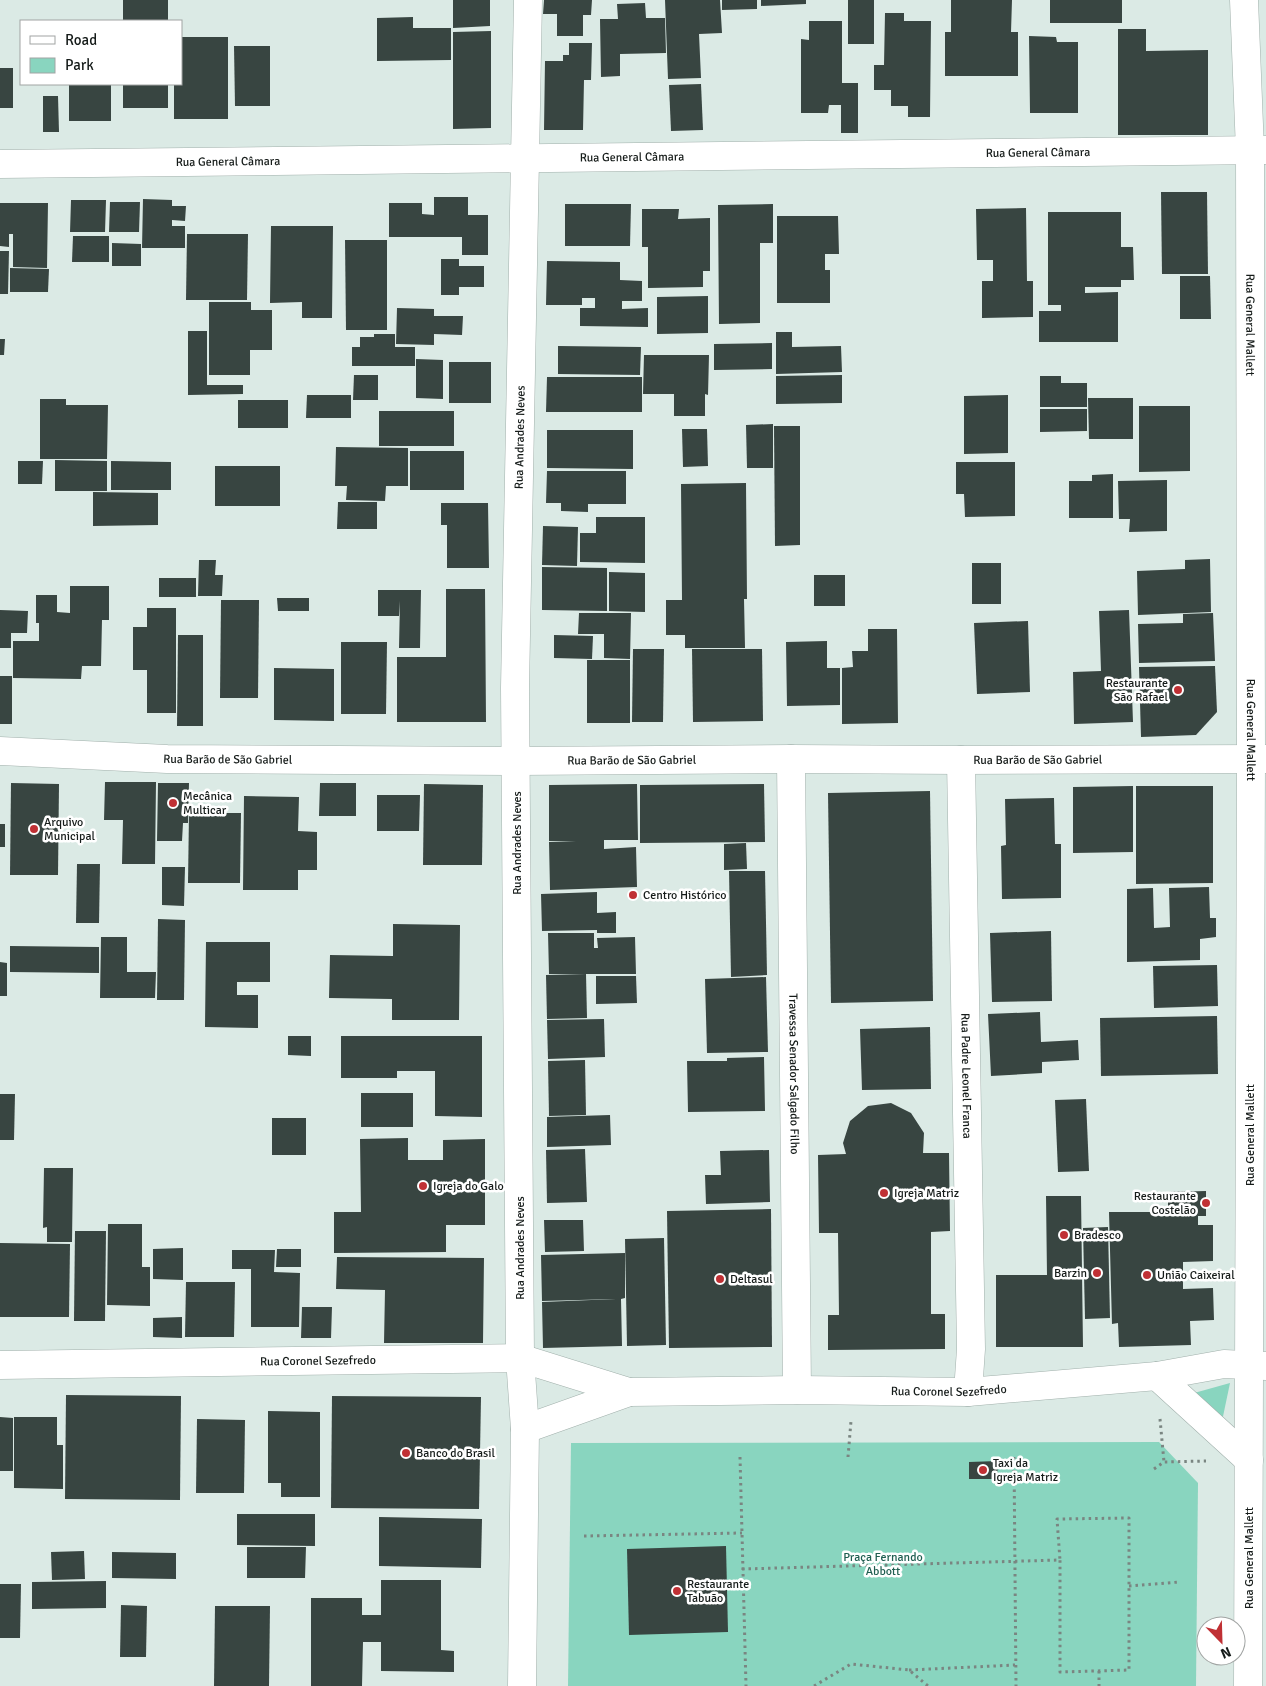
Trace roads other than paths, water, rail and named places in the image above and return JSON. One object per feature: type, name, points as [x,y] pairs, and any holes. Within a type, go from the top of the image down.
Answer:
[{"type":"street","name":"Rua Andrades Neves","points":[[522,1686],[526,1429],[520,1358],[516,678],[528,0]]},
{"type":"street","name":"Rua General Mallett","points":[[1244,0],[1258,150],[1258,1365],[1249,1460],[1248,1686]]},
{"type":"street","name":"Rua General Câmara","points":[[0,164],[1258,150]]},
{"type":"street","name":"Rua Barão de São Gabriel","points":[[0,751],[167,759],[517,761],[791,758],[961,760],[1258,759]]},
{"type":"street","name":"Travessa Senador Salgado Filho","points":[[791,758],[797,1390]]},
{"type":"street","name":"Rua Padre Leonel Franca","points":[[961,760],[971,1348],[968,1392]]},
{"type":"street","name":"Rua Coronel Sezefredo","points":[[0,1365],[520,1358],[629,1392],[797,1390],[968,1392],[1157,1376],[1224,1364],[1258,1365]]},
{"type":"street","points":[[1157,1376],[1249,1460]]},
{"type":"street","name":"Rua Coronel Sezefredo","points":[[526,1429],[629,1392]]},
{"type":"place","name":"Restaurante São Rafael","points":[[1178,690]]},
{"type":"place","name":"Mecânica Multicar","points":[[173,803]]},
{"type":"place","name":"Arquivo Municipal","points":[[34,829]]},
{"type":"place","name":"Centro Histórico","points":[[633,895]]},
{"type":"place","name":"Igreja do Galo","points":[[423,1186]]},
{"type":"place","name":"Igreja Matriz","points":[[884,1193]]},
{"type":"place","name":"Restaurante Costelão","points":[[1206,1203]]},
{"type":"place","name":"Bradesco","points":[[1064,1235]]},
{"type":"place","name":"Barzin","points":[[1097,1273]]},
{"type":"place","name":"União Caixeiral","points":[[1147,1275]]},
{"type":"place","name":"Deltasul","points":[[720,1279]]},
{"type":"place","name":"Banco do Brasil","points":[[406,1453]]},
{"type":"place","name":"Taxi da Igreja Matriz","points":[[983,1470]]},
{"type":"place","name":"Restaurante Tabuão","points":[[677,1591]]},
{"type":"park label","name":"Praça Fernando Abbott","points":[[883,1564]]}]
